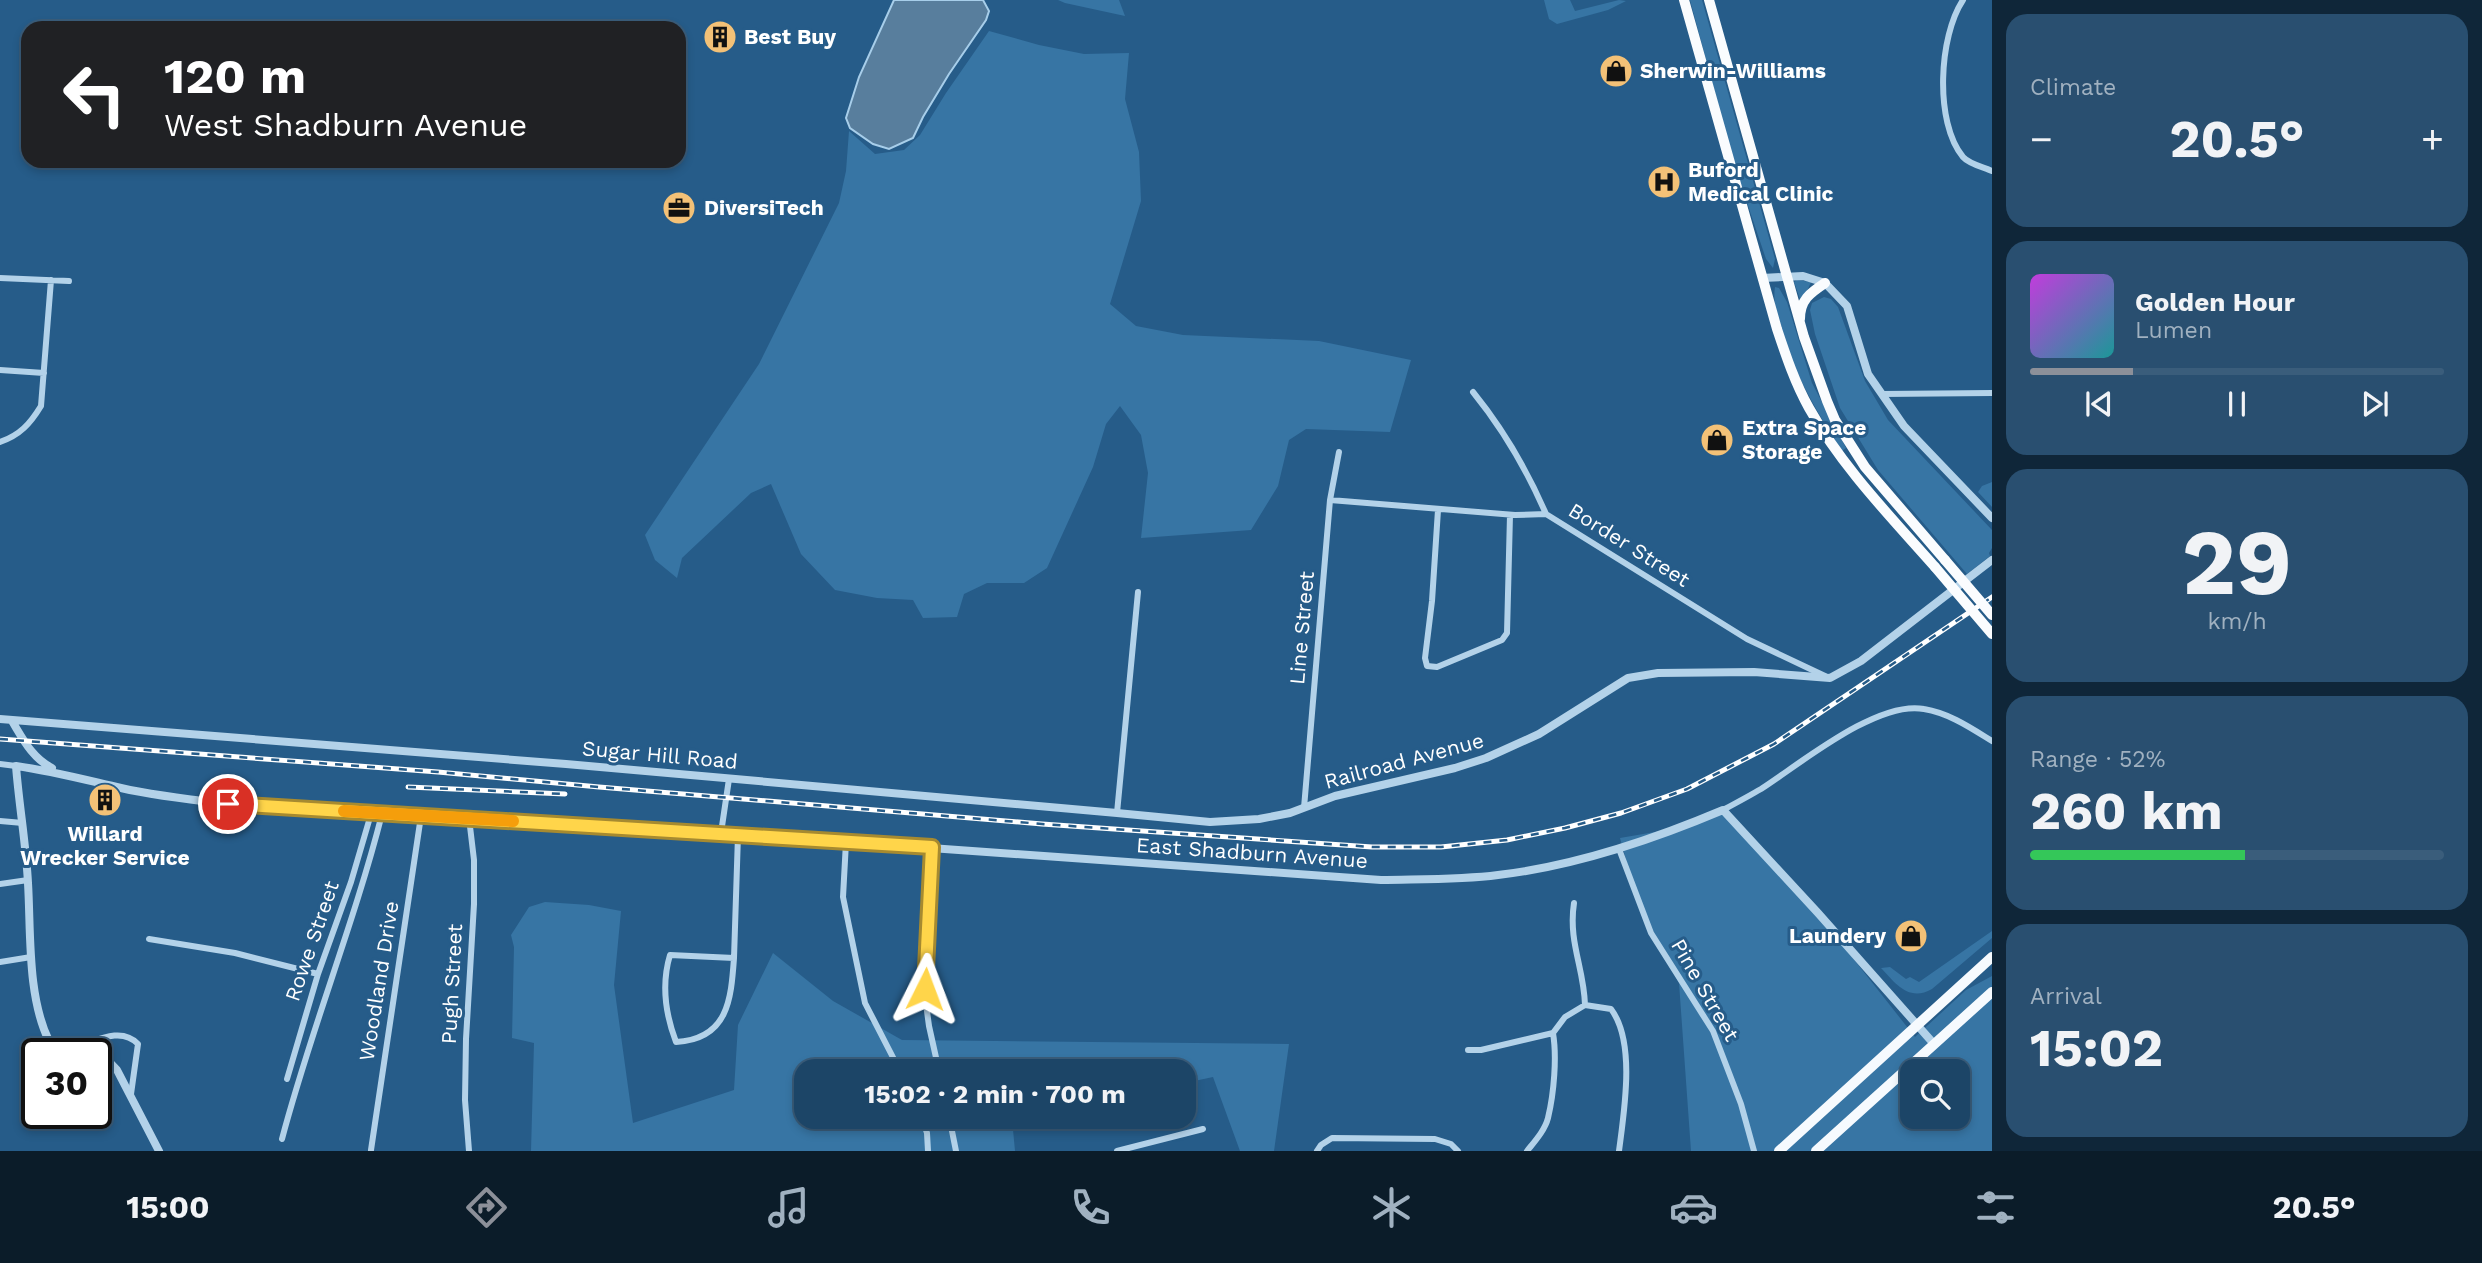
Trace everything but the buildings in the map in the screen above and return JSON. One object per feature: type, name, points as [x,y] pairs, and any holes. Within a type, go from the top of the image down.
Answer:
[{"type":"highway","points":[[1684,0],[1762,278],[1794,378],[1809,408],[1847,466],[1992,634]]},
{"type":"highway","points":[[1709,0],[1800,326],[1835,420],[1865,467],[1992,615]]},
{"type":"highway","points":[[1800,326],[1803,302],[1808,294],[1825,283]]},
{"type":"main road","points":[[1779,1151],[1992,957]]},
{"type":"main road","points":[[1816,1151],[1992,992]]},
{"type":"street","points":[[1963,0],[1955,12],[1945,61],[1942,94],[1955,142],[1964,159],[1992,171]]},
{"type":"street","points":[[1762,278],[1803,276],[1825,283],[1847,306],[1868,374],[1904,426],[1992,519]]},
{"type":"street","points":[[0,278],[69,281]]},
{"type":"street","points":[[0,442],[14,437],[30,423],[41,407],[51,280]]},
{"type":"street","points":[[0,370],[44,373]]},
{"type":"street","points":[[1473,392],[1488,410],[1524,467],[1546,514]]},
{"type":"street","points":[[1882,394],[1992,393]]},
{"type":"street","name":"Line Street","points":[[1304,808],[1330,500],[1339,452]]},
{"type":"street","name":"Border Street","points":[[1330,500],[1510,515],[1546,514],[1747,639],[1830,678]]},
{"type":"street","points":[[1438,510],[1425,659],[1427,666],[1437,667],[1502,640],[1507,633],[1510,515]]},
{"type":"street","points":[[1830,678],[1861,661],[1992,561]]},
{"type":"street","points":[[1117,813],[1138,592]]},
{"type":"street","name":"Railroad Avenue","points":[[1304,808],[1335,796],[1486,758],[1539,734],[1628,678],[1658,673],[1754,672],[1830,678]]},
{"type":"street","points":[[1934,1045],[1723,810],[1859,724],[1893,711],[1921,708],[1950,716],[1992,741]]},
{"type":"street","name":"Sugar Hill Road","points":[[0,719],[566,764],[1210,822],[1259,820],[1304,808]]},
{"type":"street","points":[[12,721],[31,752],[43,763],[61,773]]},
{"type":"street","points":[[0,764],[16,766],[28,880],[32,957],[40,1022],[48,1038]]},
{"type":"street","name":"East Shadburn Avenue","points":[[16,766],[190,800],[371,814],[932,847],[1381,880],[1500,875],[1619,849],[1669,833],[1723,810]]},
{"type":"street","points":[[721,833],[729,779]]},
{"type":"street","name":"Rowe Street","points":[[287,1079],[318,974],[351,882],[371,814]]},
{"type":"street","points":[[282,1139],[293,1095],[347,934],[382,814]]},
{"type":"street","name":"Woodland Drive","points":[[371,1150],[421,816]]},
{"type":"street","name":"Pugh Street","points":[[469,818],[474,860],[466,1039],[465,1100],[469,1151]]},
{"type":"street","points":[[0,821],[23,823]]},
{"type":"street","points":[[734,958],[670,955],[665,970],[665,996],[667,1016],[676,1042],[702,1038],[722,1017],[731,996],[734,958],[738,835]]},
{"type":"street","points":[[846,842],[843,897],[865,1003],[894,1059]]},
{"type":"street","points":[[932,847],[925,989],[936,1059]]},
{"type":"street","name":"Pine Street","points":[[1619,849],[1651,933],[1713,1031],[1741,1104],[1754,1151]]},
{"type":"street","points":[[0,884],[28,880]]},
{"type":"street","points":[[1574,903],[1573,938],[1585,1005]]},
{"type":"street","points":[[149,939],[235,954],[318,974]]},
{"type":"street","points":[[0,962],[32,957]]},
{"type":"street","points":[[1468,1050],[1481,1050],[1553,1033],[1564,1017],[1585,1005],[1611,1009],[1619,1020],[1626,1069],[1619,1151]]},
{"type":"street","points":[[1527,1151],[1548,1119],[1556,1050],[1553,1033]]},
{"type":"street","points":[[108,1038],[120,1035],[132,1037],[138,1044],[131,1094]]},
{"type":"street","points":[[112,1064],[131,1094],[159,1151]]},
{"type":"street","points":[[926,1129],[928,1151]]},
{"type":"street","points":[[952,1129],[956,1151]]},
{"type":"street","points":[[1117,1151],[1203,1129]]},
{"type":"street","points":[[1317,1151],[1332,1138],[1436,1139],[1451,1144],[1458,1151]]},
{"type":"street","points":[[1156,1142],[1159,1151]]},
{"type":"shaded area","points":[[894,0],[983,0],[989,11],[986,20],[923,117],[913,138],[889,149],[873,144],[850,128],[846,118],[859,77]]},
{"type":"shaded area","points":[[1058,0],[1119,0],[1125,16],[1065,3]]},
{"type":"shaded area","points":[[1544,0],[1570,0],[1575,11],[1619,0],[1626,1],[1608,10],[1557,24],[1549,19]]},
{"type":"shaded area","points":[[1690,0],[1702,0],[1775,259],[1773,268],[1766,259],[1735,167]]},
{"type":"shaded area","points":[[989,31],[1084,54],[1129,53],[1125,99],[1139,152],[1141,201],[1110,304],[1136,326],[1183,335],[1319,341],[1411,360],[1390,432],[1306,429],[1289,440],[1278,486],[1251,530],[1141,538],[1148,473],[1141,435],[1120,406],[1106,424],[1093,467],[1047,568],[1024,583],[987,583],[964,594],[957,617],[923,618],[913,600],[877,598],[835,590],[801,554],[771,484],[751,493],[682,558],[677,578],[655,560],[645,535],[759,364],[839,203],[846,171],[849,131],[875,154],[904,150],[920,135]]},
{"type":"shaded area","points":[[1794,282],[1811,282],[1800,299]]},
{"type":"shaded area","points":[[1775,287],[1779,288],[1787,302],[1812,383],[1846,448],[1842,451],[1808,395],[1787,348],[1779,326]]},
{"type":"shaded area","points":[[1824,297],[1831,299],[1838,307],[1865,381],[1888,420],[1992,530],[1990,556],[1967,574],[1878,470],[1840,408],[1815,334],[1810,310],[1812,303]]},
{"type":"shaded area","points":[[1992,482],[1992,507],[1978,492],[1982,486]]},
{"type":"shaded area","points":[[1722,812],[1815,910],[1915,1037],[1966,990],[1992,976],[1992,1151],[1691,1151],[1679,983],[1640,910],[1620,838],[1672,829]]},
{"type":"shaded area","points":[[545,902],[589,905],[621,911],[614,985],[633,1123],[734,1090],[738,1025],[773,953],[833,1001],[902,1040],[1289,1044],[1274,1151],[1240,1151],[1213,1077],[1196,1081],[1196,1059],[794,1059],[794,1129],[1013,1129],[1015,1151],[531,1151],[534,1043],[512,1038],[514,947],[511,935],[529,907]]},
{"type":"shaded area","points":[[1992,931],[1992,938],[1932,989],[1924,992],[1916,993],[1903,989],[1881,968],[1890,967],[1906,979],[1910,977],[1919,982]]},
{"type":"railway","points":[[0,739],[438,772],[1042,824],[1372,847],[1441,847],[1507,840],[1565,828],[1621,813],[1687,789],[1774,744],[1992,597]]},
{"type":"railway","points":[[408,787],[565,794]]},
{"type":"slow traffic","points":[[344,811],[513,821]]},
{"type":"place","name":"Best Buy","points":[[720,37]]},
{"type":"place","name":"Sherwin-Williams","points":[[1616,71]]},
{"type":"place","name":"Buford Medical Clinic","points":[[1664,182]]},
{"type":"place","name":"DiversiTech","points":[[679,208]]},
{"type":"place","name":"Extra Space Storage","points":[[1717,440]]},
{"type":"place","name":"Willard Wrecker Service","points":[[105,800]]},
{"type":"place","name":"Laundery","points":[[1911,936]]},
{"type":"route","points":[[228,804],[932,847],[925,989]]}]
